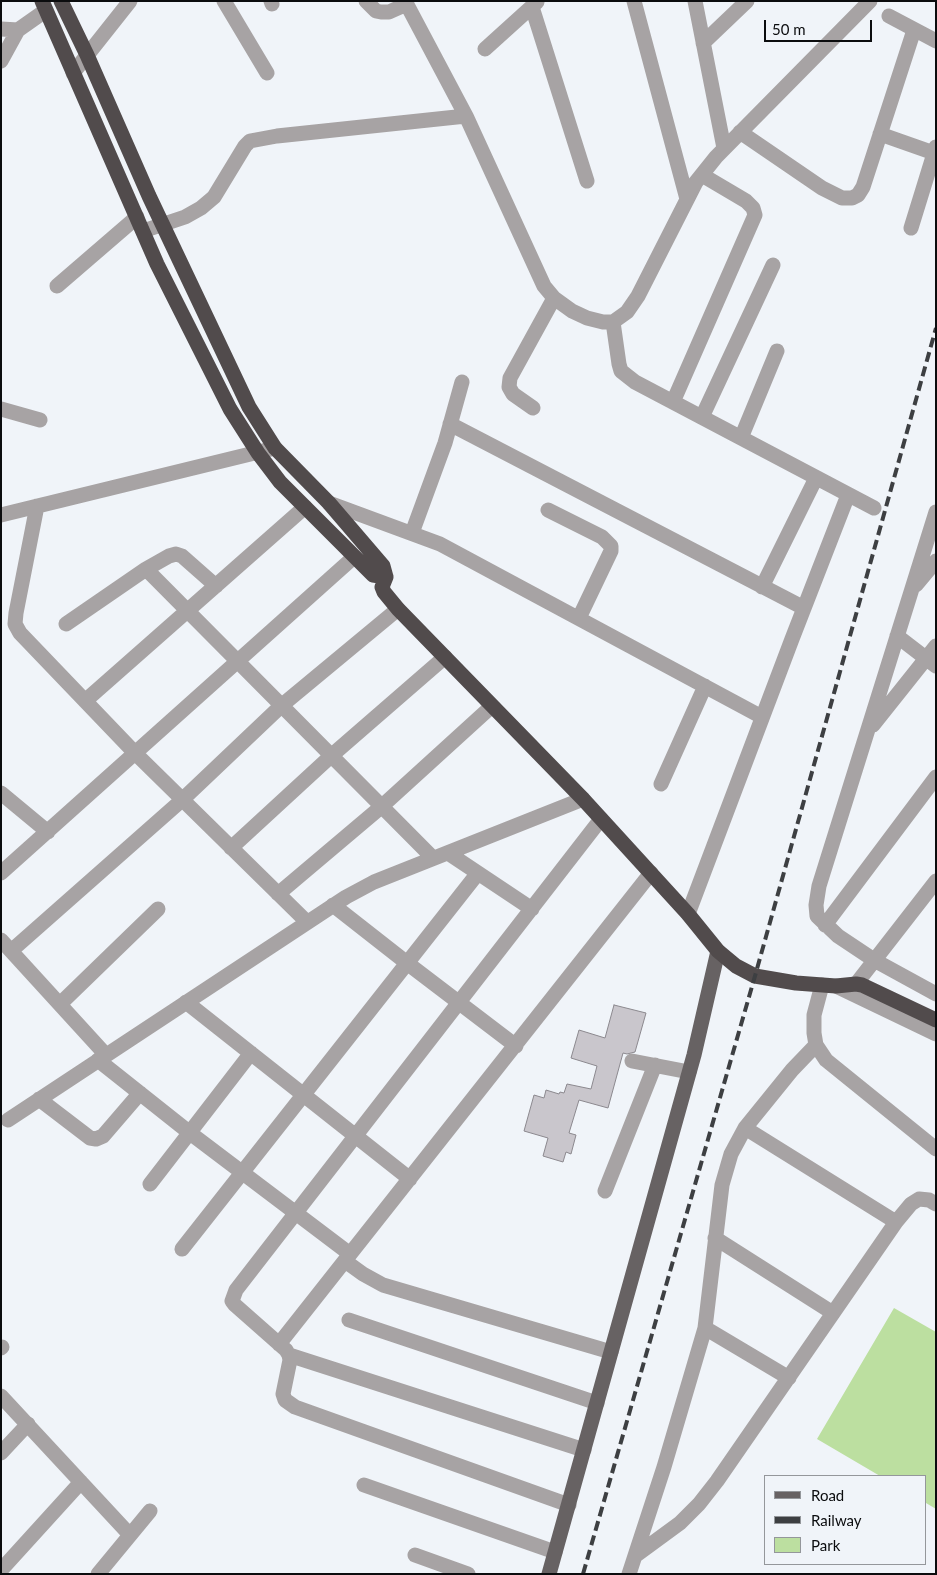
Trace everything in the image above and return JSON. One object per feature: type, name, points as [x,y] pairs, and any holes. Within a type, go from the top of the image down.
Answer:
[{"type":"highway","points":[[63,5],[163,226],[249,407],[275,448],[329,503],[383,566],[386,577],[382,587],[398,609],[601,819],[688,914],[718,951],[736,966],[754,976],[829,986],[856,984],[868,987],[936,1020]]},
{"type":"highway","points":[[46,12],[157,264],[230,409],[258,453],[280,482],[373,575],[386,577]]},
{"type":"main road","points":[[549,1574],[689,1072],[718,951]]},
{"type":"street","points":[[73,72],[130,1]]},
{"type":"street","points":[[224,1],[267,74]]},
{"type":"street","points":[[366,1],[376,11],[381,12],[389,12],[406,3],[466,116],[544,286],[554,298],[572,311],[587,318],[603,322],[613,322],[626,312],[638,296],[696,182],[724,148],[870,1]]},
{"type":"street","points":[[634,1],[687,199]]},
{"type":"street","points":[[695,1],[724,148]]},
{"type":"street","points":[[704,43],[747,1]]},
{"type":"street","points":[[486,49],[535,4],[586,181]]},
{"type":"street","points":[[1,61],[18,30],[46,12]]},
{"type":"street","points":[[889,16],[936,41]]},
{"type":"street","points":[[1,29],[18,30]]},
{"type":"street","points":[[740,132],[822,188],[842,198],[852,198],[858,195],[863,186],[914,30]]},
{"type":"street","points":[[57,286],[140,224],[163,226],[201,208],[214,197],[245,146],[250,141],[277,136],[466,116]]},
{"type":"street","points":[[880,134],[935,150],[911,228]]},
{"type":"street","points":[[674,402],[755,215],[753,208],[746,201],[702,175]]},
{"type":"street","points":[[702,417],[772,265]]},
{"type":"street","points":[[533,408],[513,394],[508,387],[510,378],[554,298]]},
{"type":"street","points":[[613,322],[621,370],[635,382],[874,508]]},
{"type":"street","points":[[741,438],[777,351]]},
{"type":"street","points":[[412,533],[445,442],[462,382]]},
{"type":"street","points":[[1,409],[40,420]]},
{"type":"street","points":[[450,424],[804,608]]},
{"type":"street","points":[[1,515],[275,448]]},
{"type":"street","points":[[762,587],[816,478]]},
{"type":"street","points":[[688,914],[848,495]]},
{"type":"street","points":[[329,503],[440,544],[762,717]]},
{"type":"street","points":[[37,506],[15,624],[20,633],[135,753],[307,922]]},
{"type":"street","points":[[86,701],[305,508]]},
{"type":"street","points":[[548,510],[602,537],[611,546],[611,552],[579,618]]},
{"type":"street","points":[[936,512],[819,886],[816,905],[817,916],[825,925],[854,948],[936,994]]},
{"type":"street","points":[[66,624],[146,569],[176,554],[182,556],[216,586]]},
{"type":"street","points":[[1,873],[354,557]]},
{"type":"street","points":[[911,592],[936,561]]},
{"type":"street","points":[[146,569],[433,858]]},
{"type":"street","points":[[398,609],[281,706],[182,800],[6,945],[60,1004],[102,1058],[140,1094],[296,1213],[348,1258],[363,1274],[382,1285],[611,1352]]},
{"type":"street","points":[[897,636],[931,662]]},
{"type":"street","points":[[867,732],[931,662],[936,646]]},
{"type":"street","points":[[232,848],[331,756],[445,657]]},
{"type":"street","points":[[661,784],[705,686]]},
{"type":"street","points":[[278,894],[381,807],[492,706]]},
{"type":"street","points":[[825,925],[936,777]]},
{"type":"street","points":[[1,793],[48,832]]},
{"type":"street","points":[[8,1120],[346,897],[374,882],[582,799]]},
{"type":"street","points":[[569,1505],[294,1407],[285,1400],[283,1394],[290,1360],[284,1350],[232,1301],[236,1290],[601,819]]},
{"type":"street","points":[[448,853],[532,909]]},
{"type":"street","points":[[182,1248],[478,873]]},
{"type":"street","points":[[284,1350],[348,1258],[651,873]]},
{"type":"street","points":[[856,984],[936,881]]},
{"type":"street","points":[[333,905],[516,1046]]},
{"type":"street","points":[[60,1004],[158,909]]},
{"type":"street","points":[[936,1034],[829,986],[814,1015],[816,1045],[826,1060],[936,1149]]},
{"type":"street","points":[[186,1002],[410,1180]]},
{"type":"street","points":[[629,1574],[664,1467],[705,1328],[722,1185],[731,1154],[745,1128],[792,1070],[816,1045]]},
{"type":"street","points":[[150,1184],[251,1054]]},
{"type":"street","points":[[632,1061],[689,1072]]},
{"type":"street","points":[[605,1191],[655,1065]]},
{"type":"street","points":[[39,1099],[90,1138],[96,1139],[103,1136],[140,1094]]},
{"type":"street","points":[[745,1128],[896,1222]]},
{"type":"street","points":[[636,1556],[680,1523],[699,1504],[717,1481],[896,1222],[911,1204],[919,1199],[929,1200],[936,1204]]},
{"type":"street","points":[[716,1238],[833,1313]]},
{"type":"street","points":[[349,1320],[597,1403]]},
{"type":"street","points":[[705,1328],[789,1378]]},
{"type":"street","points":[[284,1350],[584,1450]]},
{"type":"street","points":[[1,1396],[130,1535]]},
{"type":"street","points":[[1,1453],[28,1424]]},
{"type":"street","points":[[4,1569],[81,1482]]},
{"type":"street","points":[[364,1485],[555,1552]]},
{"type":"street","points":[[98,1574],[150,1511]]},
{"type":"street","points":[[415,1555],[468,1574]]},
{"type":"green space","points":[[894,1308],[936,1332],[936,1509],[927,1504],[927,1475],[878,1475],[817,1439]]},
{"type":"building","points":[[614,1005],[646,1013],[635,1052],[623,1053],[608,1108],[579,1100],[569,1133],[576,1135],[571,1154],[566,1152],[563,1162],[543,1156],[548,1138],[524,1131],[534,1095],[544,1098],[546,1090],[559,1094],[560,1092],[564,1093],[567,1084],[591,1089],[597,1066],[571,1058],[579,1030],[605,1038]]},
{"type":"railway","points":[[583,1574],[755,976],[936,328]]}]
